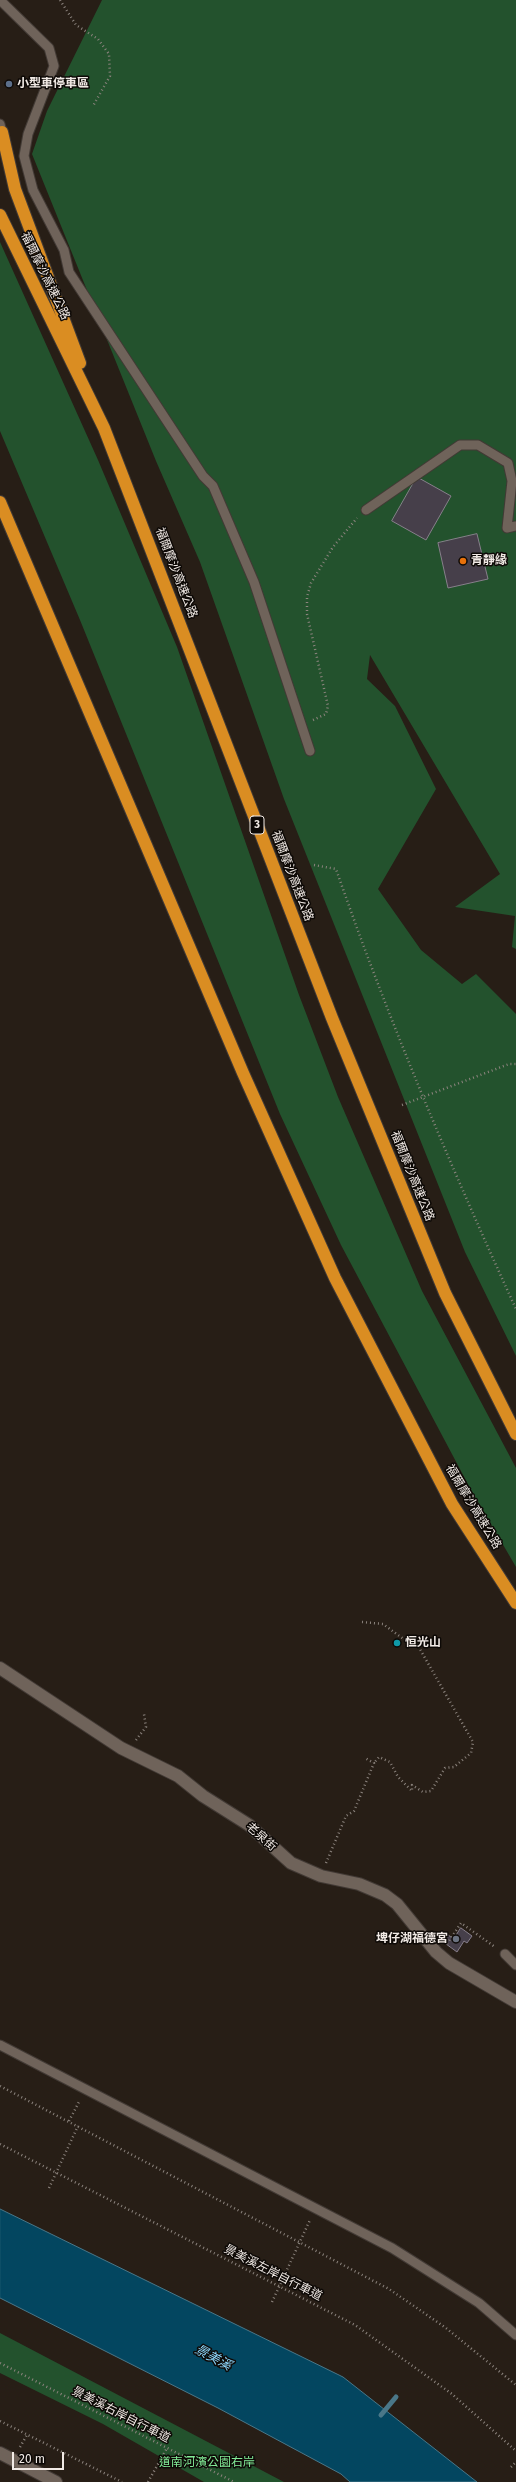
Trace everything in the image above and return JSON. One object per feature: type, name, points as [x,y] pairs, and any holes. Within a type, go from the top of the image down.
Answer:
[{"type":"highway","points":[[1,128],[15,189],[104,428]]},
{"type":"highway","name":"福爾摩沙高速公路","points":[[0,215],[104,428],[332,1018],[445,1293],[516,1434]]},
{"type":"highway","name":"福爾摩沙高速公路","points":[[0,502],[243,1073],[336,1278],[452,1504],[516,1603]]},
{"type":"street","name":"老泉街","points":[[0,1668],[131,1754],[178,1776],[203,1796],[253,1829],[291,1862],[321,1876],[359,1884],[385,1895],[397,1904],[436,1952],[449,1963],[516,2002]]},
{"type":"street","points":[[0,2453],[56,2482]]},
{"type":"lane","points":[[0,0],[49,48],[54,66],[28,134],[24,156],[33,190],[64,250],[69,272],[203,476],[214,486],[254,582],[310,751]]},
{"type":"lane","points":[[366,510],[460,445],[478,445],[508,463],[512,481],[507,528],[516,526]]},
{"type":"lane","points":[[505,1954],[516,1965]]},
{"type":"lane","points":[[0,2045],[316,2207],[392,2248],[472,2299],[516,2335]]},
{"type":"path","points":[[60,0],[76,25],[98,39],[109,54],[110,76],[93,106]]},
{"type":"path","points":[[301,722],[320,718],[326,714],[328,706],[307,614],[307,597],[311,583],[337,542],[354,520],[366,510]]},
{"type":"path","points":[[314,865],[336,868],[358,934],[458,1182],[516,1309]]},
{"type":"path","points":[[402,1105],[509,1064],[516,1064]]},
{"type":"path","points":[[330,1854],[346,1816],[354,1811],[374,1763],[379,1757],[390,1762],[398,1777],[412,1791],[412,1785],[423,1792],[431,1791],[445,1768],[454,1767],[472,1753],[473,1742],[417,1644],[408,1643],[383,1624],[362,1622]]},
{"type":"path","points":[[131,1754],[137,1738],[146,1727],[144,1714]]},
{"type":"path","points":[[365,1758],[374,1763]]},
{"type":"path","points":[[445,1946],[461,1923],[505,1954]]},
{"type":"path","points":[[0,2086],[300,2241],[396,2294],[446,2328],[516,2384]]},
{"type":"path","points":[[69,2121],[86,2089]]},
{"type":"path","points":[[49,2188],[78,2126]]},
{"type":"path","name":"景美溪左岸自行車道","points":[[0,2144],[355,2325],[452,2394],[516,2452]]},
{"type":"path","points":[[272,2302],[316,2207]]},
{"type":"path","name":"景美溪右岸自行車道","points":[[0,2363],[234,2482]]},
{"type":"path","points":[[0,2421],[122,2482]]},
{"type":"path","points":[[148,2482],[167,2448]]},
{"type":"path","points":[[511,2467],[516,2462]]},
{"type":"green space","points":[[102,0],[516,0],[516,949],[512,947],[515,916],[455,907],[500,874],[370,655],[367,679],[395,706],[436,789],[378,889],[421,950],[462,984],[476,974],[516,1014],[516,1356],[465,1252],[284,799],[200,562],[156,461],[32,154],[47,111]]},
{"type":"green space","points":[[0,242],[98,460],[177,647],[299,995],[338,1097],[422,1291],[516,1468],[516,1567],[470,1488],[341,1245],[280,1114],[80,620],[0,431]]},
{"type":"green space","name":"道南河濱公園右岸","points":[[0,2333],[284,2482],[204,2482],[103,2424],[0,2373]]},
{"type":"water","name":"景美溪","points":[[0,2209],[343,2377],[477,2482],[350,2482],[341,2474],[218,2408],[0,2298]]},
{"type":"building","points":[[417,477],[451,496],[426,540],[392,521]]},
{"type":"building","name":"青靜緣","points":[[477,534],[488,579],[448,588],[438,543]]},
{"type":"building","name":"埤仔湖福德宮","points":[[461,1928],[472,1936],[467,1943],[464,1941],[457,1952],[442,1941],[447,1934],[452,1938]]},
{"type":"waterway","points":[[381,2415],[396,2397]]},
{"type":"place","name":"小型車停車區","points":[[9,84]]},
{"type":"place","name":"青靜緣","points":[[463,561]]},
{"type":"place","name":"恒光山","points":[[397,1643]]},
{"type":"place","name":"埤仔湖福德宮","points":[[456,1939]]}]
